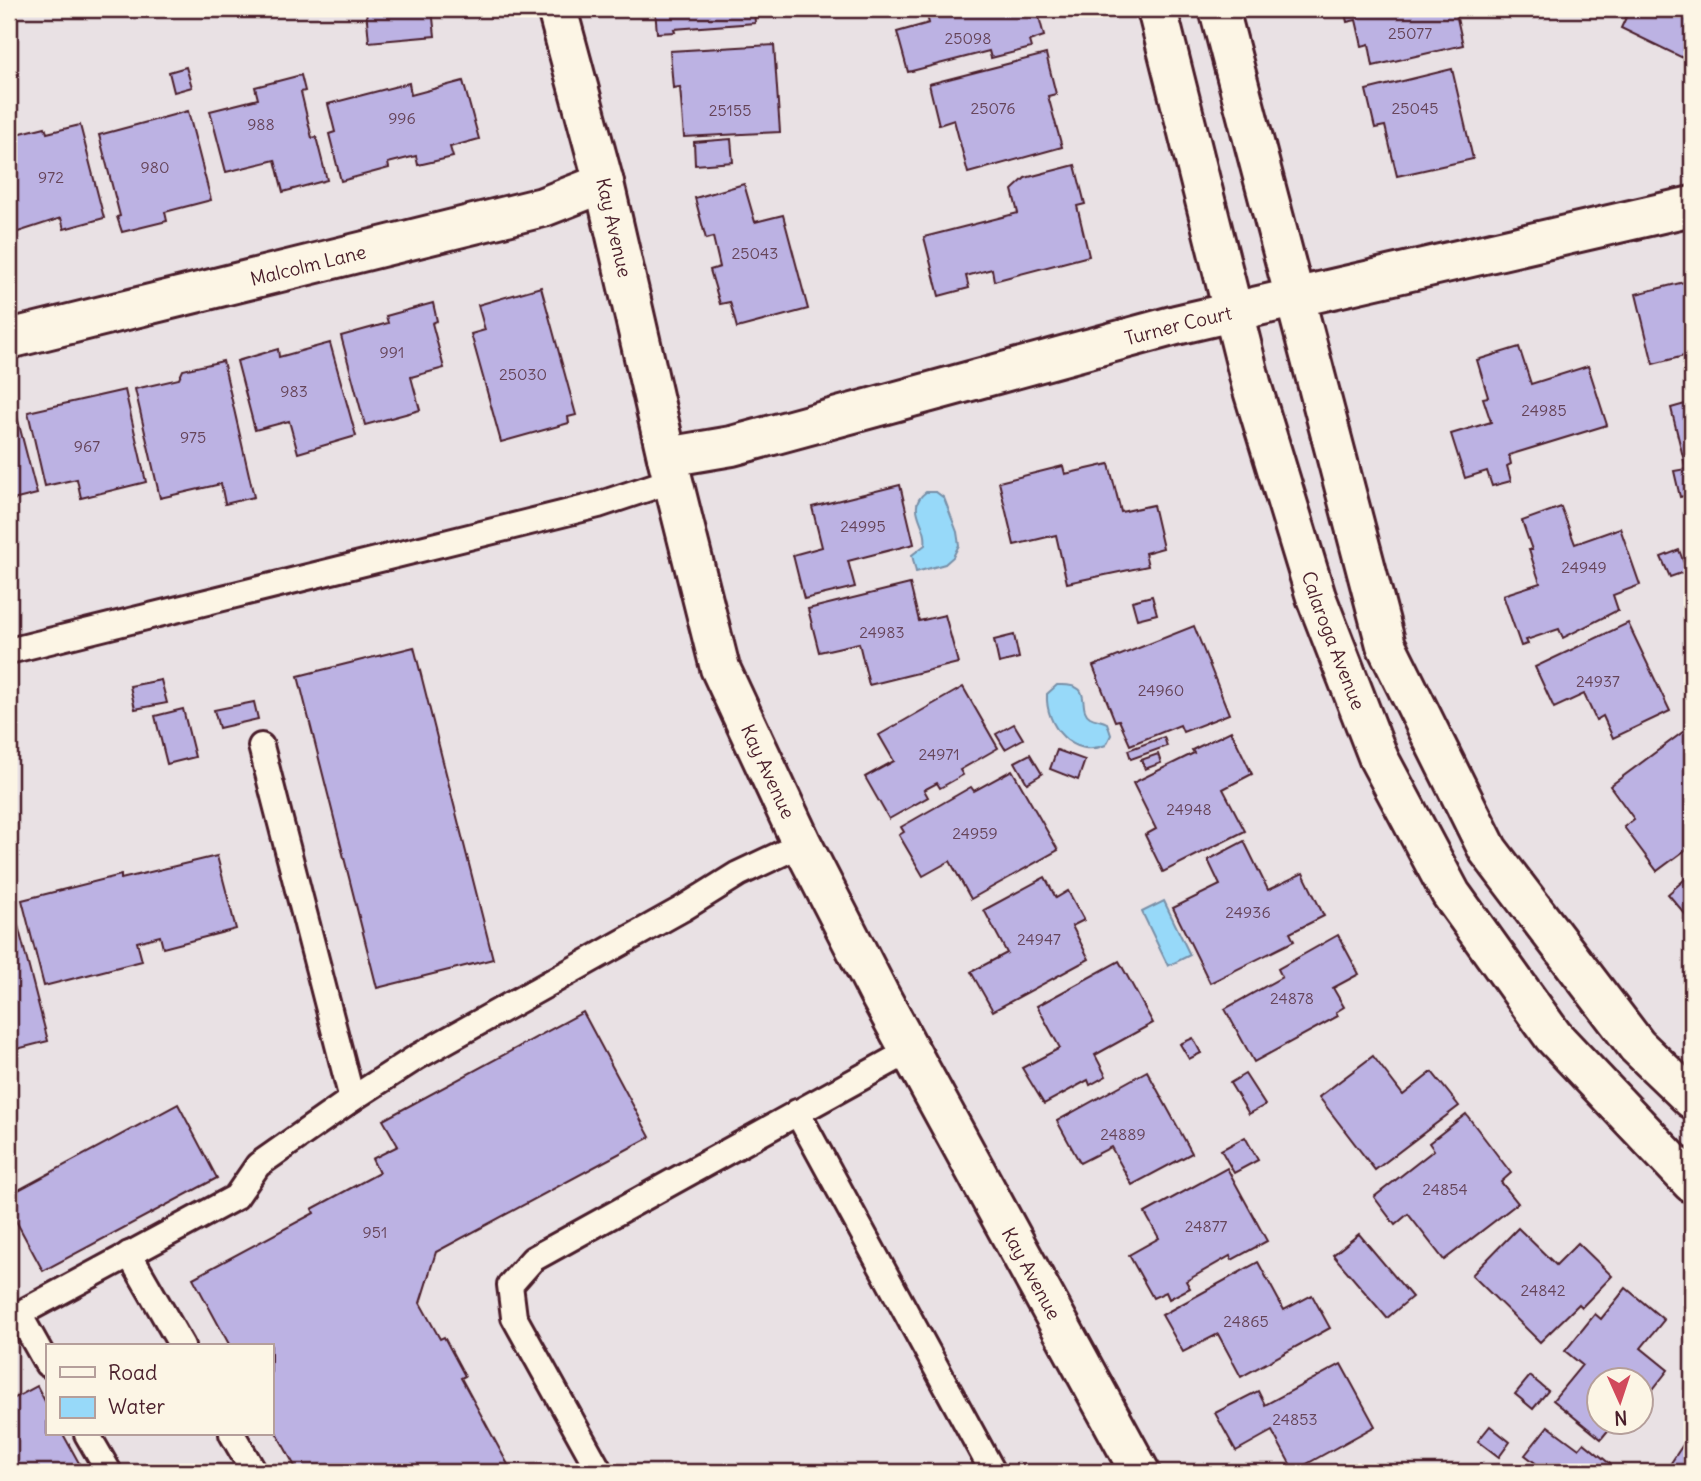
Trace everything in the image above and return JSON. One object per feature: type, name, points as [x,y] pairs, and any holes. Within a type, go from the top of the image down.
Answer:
[{"type":"street","name":"Kay Avenue","points":[[557,9],[604,183],[670,468],[720,668],[802,844],[879,994],[1140,1472]]},
{"type":"street","name":"Calaroga Avenue","points":[[1157,9],[1252,387],[1316,597],[1378,759],[1451,894],[1553,1036],[1692,1183]]},
{"type":"street","points":[[1219,9],[1387,645],[1488,850],[1637,1046],[1692,1099]]},
{"type":"street","name":"Malcolm Lane","points":[[9,339],[543,207],[604,183]]},
{"type":"street","name":"Turner Court","points":[[670,468],[732,446],[1176,325],[1692,206]]},
{"type":"lane","points":[[9,651],[598,505],[670,468]]},
{"type":"lane","points":[[261,747],[352,1099]]},
{"type":"lane","points":[[46,1363],[14,1317],[236,1197],[258,1166],[352,1099],[417,1057],[682,909],[738,874],[802,844]]},
{"type":"lane","points":[[600,1472],[514,1317],[510,1285],[533,1259],[911,1050]]},
{"type":"lane","points":[[797,1112],[993,1472]]},
{"type":"lane","points":[[130,1254],[181,1344]]},
{"type":"lane","points":[[88,1436],[109,1472]]},
{"type":"lane","points":[[233,1436],[254,1472]]},
{"type":"water","points":[[926,492],[936,492],[944,498],[959,545],[953,557],[945,564],[916,572],[912,555],[925,545],[917,504]]},
{"type":"water","points":[[1057,685],[1077,688],[1083,696],[1086,713],[1107,723],[1111,735],[1106,745],[1083,747],[1063,737],[1056,728],[1048,706],[1047,694]]},
{"type":"water","points":[[1164,901],[1190,955],[1168,966],[1142,912]]},
{"type":"building","points":[[366,9],[432,9],[435,36],[369,42]]},
{"type":"building","points":[[655,9],[754,9],[755,23],[674,29],[675,32],[657,33]]},
{"type":"building","points":[[925,9],[1037,9],[1044,36],[1029,41],[1031,48],[991,58],[989,51],[908,72],[897,32],[929,23]]},
{"type":"building","points":[[1344,9],[1455,9],[1463,45],[1373,66],[1369,44],[1362,46],[1356,20],[1347,22]]},
{"type":"building","points":[[1630,9],[1692,9],[1692,45],[1685,59],[1621,28]]},
{"type":"building","points":[[774,45],[780,132],[684,137],[680,87],[673,88],[670,51]]},
{"type":"building","points":[[1046,54],[1056,94],[1048,96],[1062,147],[968,173],[954,120],[939,125],[929,84]]},
{"type":"building","points":[[186,67],[192,87],[174,92],[169,72]]},
{"type":"building","points":[[1452,69],[1473,159],[1397,176],[1385,126],[1375,128],[1366,90]]},
{"type":"building","points":[[301,75],[305,91],[301,92],[312,138],[316,137],[327,180],[283,192],[275,160],[226,172],[210,111],[258,99],[255,87]]},
{"type":"building","points":[[463,81],[479,139],[450,147],[453,157],[418,165],[416,156],[388,163],[389,168],[341,181],[329,134],[335,132],[328,104],[409,83],[411,95]]},
{"type":"building","points":[[188,111],[211,200],[165,212],[167,221],[122,232],[99,135]]},
{"type":"building","points":[[80,125],[104,218],[64,229],[61,218],[12,234],[9,223],[9,136],[45,127],[47,133]]},
{"type":"building","points":[[731,139],[733,162],[695,165],[694,142]]},
{"type":"building","points":[[1075,165],[1085,204],[1077,206],[1089,256],[994,281],[992,269],[966,276],[969,288],[939,296],[924,237],[1018,213],[1012,190],[1025,178]]},
{"type":"building","points":[[744,184],[755,222],[783,215],[808,309],[737,328],[730,302],[720,304],[710,270],[720,267],[713,237],[706,239],[695,198]]},
{"type":"building","points":[[1692,280],[1692,354],[1653,364],[1636,294]]},
{"type":"building","points":[[541,287],[576,415],[568,417],[569,423],[501,442],[471,334],[485,330],[478,305]]},
{"type":"building","points":[[433,303],[437,321],[432,323],[444,368],[411,377],[420,410],[365,425],[341,336],[388,323],[386,316]]},
{"type":"building","points":[[330,343],[356,436],[298,453],[289,421],[255,430],[237,361],[278,349],[279,357]]},
{"type":"building","points":[[1519,347],[1531,384],[1588,366],[1607,425],[1509,455],[1511,464],[1507,466],[1511,481],[1492,486],[1487,471],[1465,478],[1451,434],[1491,422],[1483,398],[1488,397],[1477,360]]},
{"type":"building","points":[[223,361],[254,497],[225,504],[221,484],[160,498],[135,389],[179,379],[183,370]]},
{"type":"building","points":[[125,390],[146,482],[81,498],[77,479],[45,486],[28,412]]},
{"type":"building","points":[[1692,402],[1692,494],[1680,497],[1674,471],[1686,469],[1671,408]]},
{"type":"building","points":[[16,413],[37,494],[9,501],[9,414]]},
{"type":"building","points":[[1109,464],[1121,512],[1153,505],[1163,548],[1145,553],[1148,566],[1067,583],[1056,535],[1014,545],[999,482],[1063,466],[1065,474]]},
{"type":"building","points":[[900,485],[914,544],[848,561],[855,587],[804,599],[793,555],[822,547],[812,507]]},
{"type":"building","points":[[1561,507],[1575,544],[1620,528],[1640,585],[1613,595],[1618,610],[1563,638],[1559,629],[1526,640],[1528,644],[1521,646],[1503,595],[1540,583],[1522,521]]},
{"type":"building","points":[[1679,550],[1687,571],[1670,577],[1661,557]]},
{"type":"building","points":[[910,584],[919,621],[945,615],[958,663],[869,685],[859,643],[819,652],[808,609]]},
{"type":"building","points":[[1152,596],[1157,614],[1137,619],[1132,601]]},
{"type":"building","points":[[1628,623],[1670,711],[1613,738],[1603,716],[1596,720],[1584,694],[1554,708],[1535,667]]},
{"type":"building","points":[[1194,626],[1229,714],[1183,732],[1180,725],[1130,745],[1119,720],[1115,721],[1093,666]]},
{"type":"building","points":[[1014,635],[1019,658],[999,663],[994,640]]},
{"type":"building","points":[[414,647],[493,959],[377,988],[298,676]]},
{"type":"building","points":[[161,680],[167,703],[135,709],[130,686]]},
{"type":"building","points":[[963,687],[998,748],[960,770],[963,775],[940,788],[937,783],[924,790],[928,797],[889,819],[865,777],[894,761],[879,735]]},
{"type":"building","points":[[254,702],[258,719],[219,728],[214,710]]},
{"type":"building","points":[[183,709],[195,757],[167,764],[155,716]]},
{"type":"building","points":[[1014,724],[1023,739],[1005,749],[996,734]]},
{"type":"building","points":[[1687,729],[1692,736],[1692,845],[1657,871],[1624,827],[1634,819],[1610,786]]},
{"type":"building","points":[[1231,731],[1252,774],[1223,789],[1245,831],[1163,872],[1145,835],[1156,829],[1133,783]]},
{"type":"building","points":[[1164,737],[1167,746],[1131,759],[1128,750]]},
{"type":"building","points":[[1057,750],[1085,760],[1078,780],[1050,769]]},
{"type":"building","points":[[1030,754],[1042,774],[1027,783],[1015,762]]},
{"type":"building","points":[[1158,754],[1161,763],[1145,769],[1141,760]]},
{"type":"building","points":[[1012,770],[1058,850],[971,899],[950,861],[923,876],[899,835],[904,832],[901,827],[971,787],[974,791]]},
{"type":"building","points":[[1244,841],[1268,890],[1303,873],[1324,916],[1290,933],[1294,941],[1210,983],[1173,908],[1220,885],[1208,860]]},
{"type":"building","points":[[217,856],[236,929],[163,948],[160,936],[137,942],[142,961],[44,986],[22,900],[121,875],[121,879]]},
{"type":"building","points":[[1692,873],[1692,922],[1668,894]]},
{"type":"building","points":[[1045,877],[1056,898],[1068,891],[1084,920],[1072,926],[1089,959],[993,1011],[971,972],[1007,953],[984,910]]},
{"type":"building","points":[[9,891],[48,1041],[9,1051]]},
{"type":"building","points":[[1338,935],[1359,974],[1333,988],[1344,1007],[1336,1012],[1338,1016],[1254,1062],[1225,1009],[1282,977],[1278,969]]},
{"type":"building","points":[[1119,961],[1153,1023],[1095,1055],[1106,1076],[1090,1085],[1088,1080],[1044,1104],[1022,1068],[1060,1048],[1037,1006]]},
{"type":"building","points":[[583,1012],[650,1137],[436,1252],[420,1303],[440,1339],[444,1337],[465,1376],[461,1378],[512,1472],[298,1472],[273,1427],[273,1344],[229,1344],[193,1278],[314,1213],[312,1209],[379,1173],[372,1159],[398,1146],[383,1120]]},
{"type":"building","points":[[1193,1038],[1201,1053],[1189,1059],[1180,1044]]},
{"type":"building","points":[[1373,1056],[1403,1095],[1432,1072],[1459,1106],[1375,1170],[1319,1097]]},
{"type":"building","points":[[1147,1071],[1192,1153],[1132,1185],[1111,1147],[1080,1163],[1057,1121]]},
{"type":"building","points":[[1245,1074],[1265,1105],[1249,1114],[1230,1083]]},
{"type":"building","points":[[178,1104],[217,1178],[43,1271],[9,1208],[9,1195]]},
{"type":"building","points":[[1466,1114],[1511,1173],[1501,1182],[1518,1203],[1444,1260],[1408,1214],[1395,1225],[1374,1197],[1434,1150],[1429,1143]]},
{"type":"building","points":[[1245,1137],[1258,1160],[1234,1173],[1221,1150]]},
{"type":"building","points":[[1227,1168],[1267,1241],[1232,1260],[1230,1256],[1186,1281],[1190,1288],[1169,1299],[1166,1292],[1153,1298],[1129,1255],[1159,1238],[1145,1213]]},
{"type":"building","points":[[1518,1228],[1556,1265],[1578,1243],[1612,1276],[1582,1307],[1579,1304],[1540,1342],[1472,1275]]},
{"type":"building","points":[[1359,1234],[1412,1297],[1387,1318],[1333,1255]]},
{"type":"building","points":[[1258,1262],[1284,1310],[1312,1295],[1330,1328],[1241,1377],[1218,1334],[1183,1352],[1162,1315]]},
{"type":"building","points":[[1626,1288],[1664,1320],[1641,1348],[1668,1370],[1656,1385],[1656,1366],[1586,1366],[1586,1427],[1553,1400],[1582,1365],[1565,1351],[1595,1314],[1601,1319]]},
{"type":"building","points":[[1341,1364],[1375,1426],[1294,1471],[1272,1431],[1236,1451],[1215,1413],[1258,1391],[1265,1405]]},
{"type":"building","points":[[1530,1376],[1548,1391],[1533,1409],[1515,1394]]},
{"type":"building","points":[[37,1386],[46,1403],[46,1436],[64,1436],[84,1472],[9,1472],[9,1401]]},
{"type":"building","points":[[1490,1426],[1510,1442],[1499,1457],[1478,1441]]},
{"type":"building","points":[[1548,1426],[1579,1449],[1584,1443],[1610,1464],[1604,1472],[1547,1472],[1525,1455]]},
{"type":"building","points":[[1692,1431],[1692,1472],[1665,1472]]},
{"type":"building","points":[[1370,1464],[1385,1472],[1365,1472]]}]
